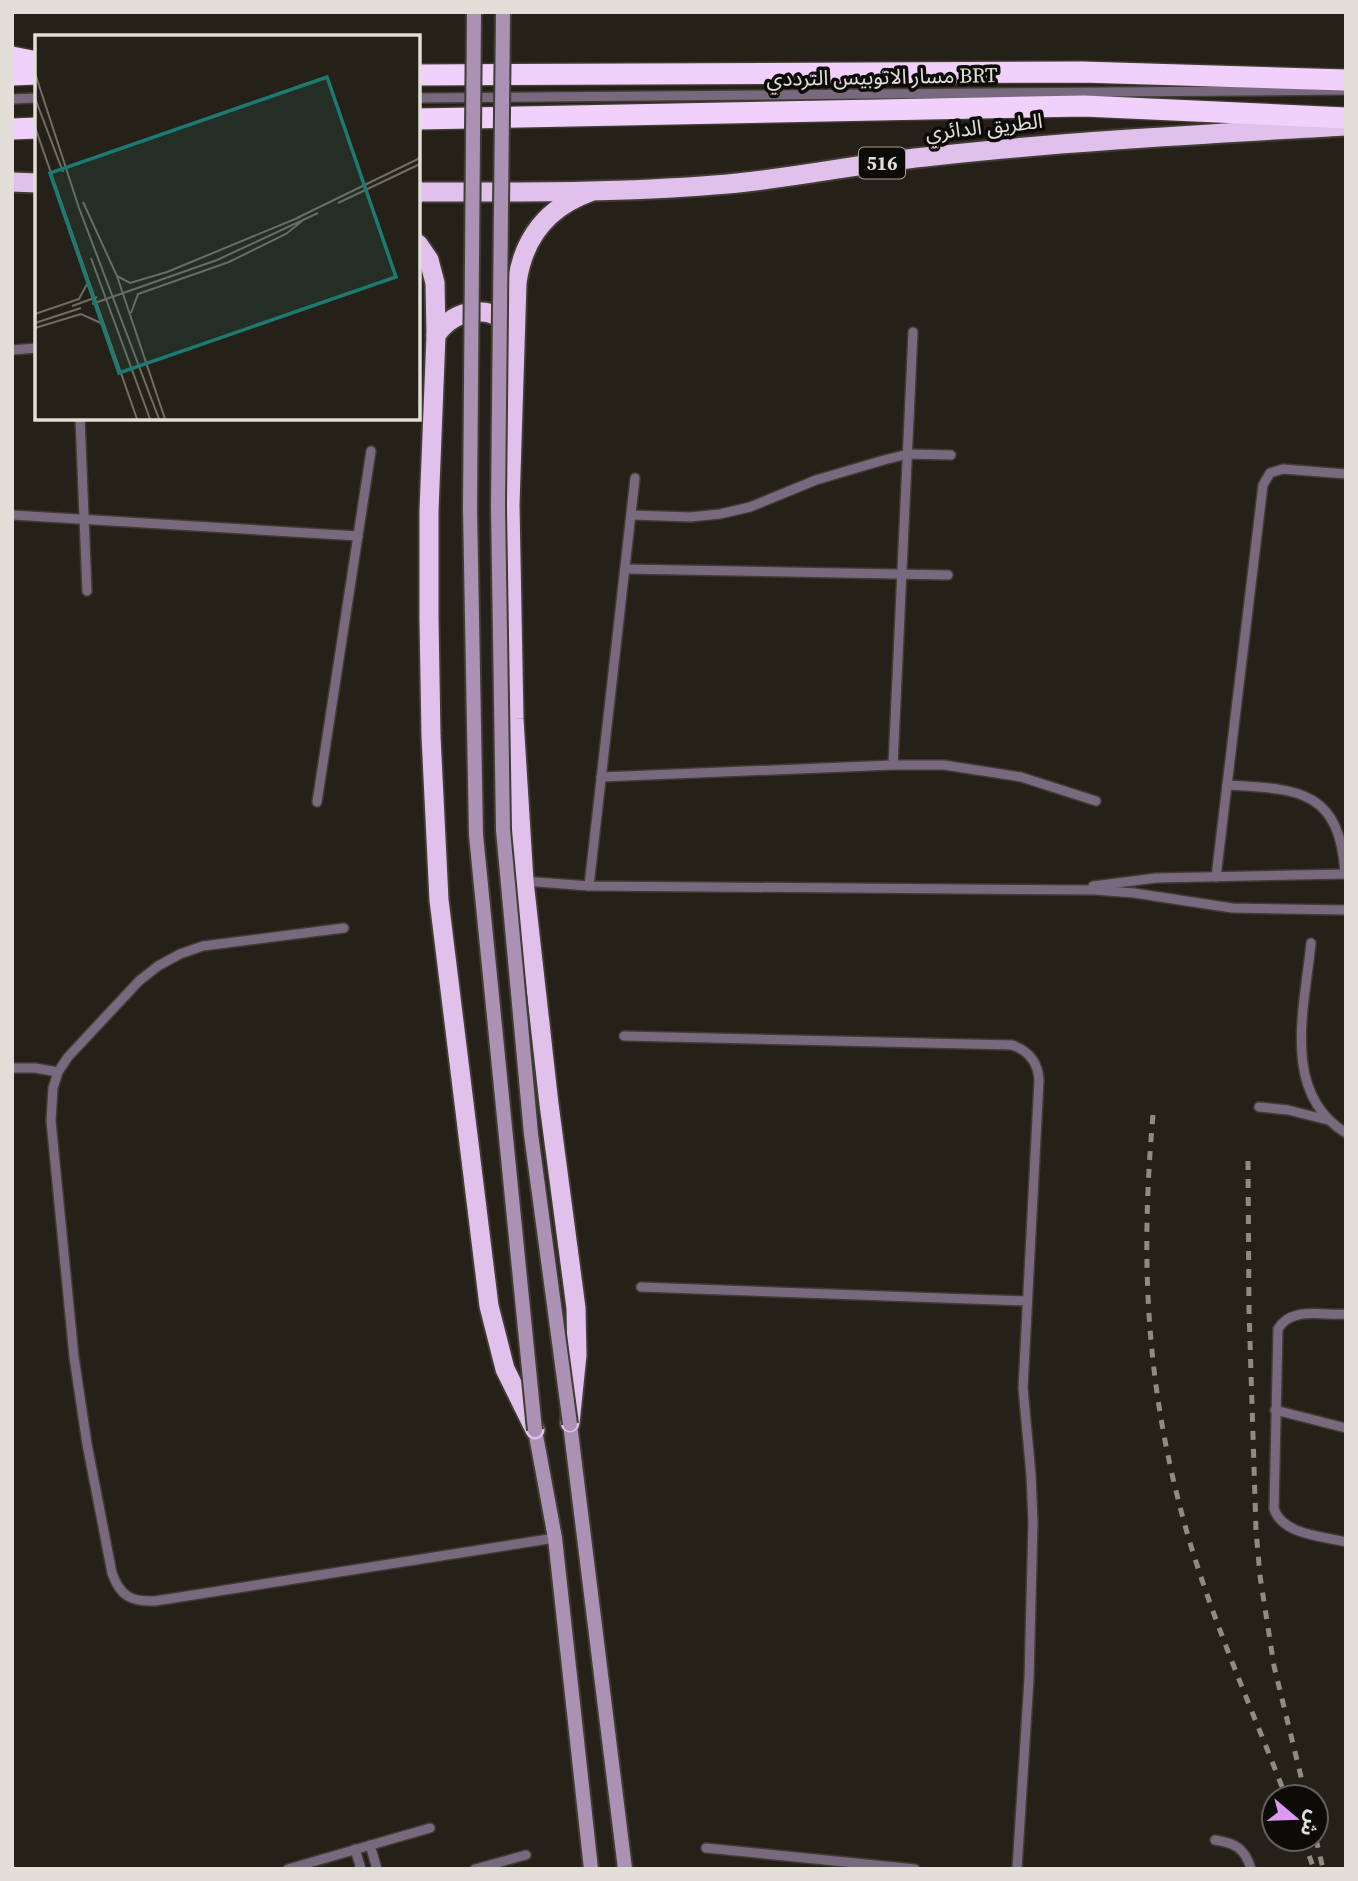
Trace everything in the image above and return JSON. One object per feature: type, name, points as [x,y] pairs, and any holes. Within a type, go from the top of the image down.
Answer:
[{"type":"highway","points":[[12,57],[35,62]]},
{"type":"highway","points":[[420,75],[1082,72],[1346,80]]},
{"type":"highway","points":[[12,75],[35,74]]},
{"type":"highway","name":"الطريق الدائري","points":[[420,119],[1083,106],[1346,118]]},
{"type":"highway","name":"الطريق الدائري","points":[[420,192],[590,192],[715,185],[786,178],[931,156],[1072,143],[1346,126]]},
{"type":"highway","points":[[12,129],[35,128]]},
{"type":"highway","points":[[12,182],[35,183]]},
{"type":"highway","points":[[570,1424],[577,1355],[576,1308],[549,1104],[524,881],[514,719],[510,505],[519,270],[532,236],[541,224],[557,208],[590,192]]},
{"type":"highway","points":[[420,247],[429,260],[435,282],[429,606],[430,736],[439,900],[493,1327],[514,1390],[535,1430]]},
{"type":"highway","points":[[436,335],[450,320],[459,315],[480,311],[499,316],[516,328]]},
{"type":"main road","points":[[474,12],[470,508],[476,835],[535,1430],[555,1538],[591,1869]]},
{"type":"main road","points":[[503,12],[498,506],[502,830],[531,1134],[625,1869]]},
{"type":"lane","name":"مسار الاتوبيس الترددي BRT","points":[[420,98],[1346,90]]},
{"type":"lane","points":[[12,99],[35,98]]},
{"type":"lane","points":[[893,765],[913,332]]},
{"type":"lane","points":[[12,350],[35,348]]},
{"type":"lane","points":[[80,420],[87,591]]},
{"type":"lane","points":[[317,802],[371,451]]},
{"type":"lane","points":[[631,515],[690,517],[735,511],[816,480],[908,454],[951,455]]},
{"type":"lane","points":[[1216,877],[1263,485],[1270,473],[1283,469],[1346,474]]},
{"type":"lane","points":[[589,886],[635,478]]},
{"type":"lane","points":[[12,515],[358,536]]},
{"type":"lane","points":[[625,569],[948,575]]},
{"type":"lane","points":[[601,777],[943,765],[996,771],[1047,783],[1096,801]]},
{"type":"lane","points":[[1076,889],[1135,880],[1345,874],[1338,831],[1326,813],[1310,798],[1283,788],[1227,785]]},
{"type":"lane","points":[[524,881],[589,886],[1076,889],[1134,893],[1233,908],[1346,910]]},
{"type":"lane","points":[[344,928],[203,946],[169,959],[139,981],[68,1057],[58,1072],[51,1105],[51,1121],[74,1357],[87,1444],[112,1573],[119,1590],[126,1597],[134,1601],[155,1601],[555,1538]]},
{"type":"lane","points":[[1311,943],[1301,1060],[1310,1093],[1329,1120],[1346,1133]]},
{"type":"lane","points":[[624,1036],[1012,1045],[1021,1048],[1035,1061],[1039,1080],[1023,1410],[1033,1499],[1032,1572],[1027,1732],[1017,1869]]},
{"type":"lane","points":[[12,1068],[58,1072]]},
{"type":"lane","points":[[1259,1107],[1329,1120]]},
{"type":"lane","points":[[641,1287],[1027,1301]]},
{"type":"lane","points":[[1346,1314],[1298,1314],[1286,1318],[1276,1335],[1274,1509],[1276,1516],[1286,1526],[1346,1542]]},
{"type":"lane","points":[[1275,1410],[1346,1428]]},
{"type":"lane","points":[[288,1869],[430,1828]]},
{"type":"lane","points":[[1215,1840],[1233,1843],[1241,1848],[1251,1869]]},
{"type":"lane","points":[[370,1845],[377,1869]]},
{"type":"lane","points":[[705,1848],[915,1869]]},
{"type":"lane","points":[[355,1849],[361,1869]]},
{"type":"lane","points":[[475,1869],[526,1855]]},
{"type":"railway","points":[[1153,1115],[1147,1273],[1162,1425],[1196,1563],[1280,1783]]},
{"type":"railway","points":[[1248,1161],[1249,1310],[1260,1576],[1274,1666],[1303,1783]]},
{"type":"railway","points":[[1308,1853],[1314,1869]]},
{"type":"railway","points":[[1319,1853],[1323,1869]]}]
